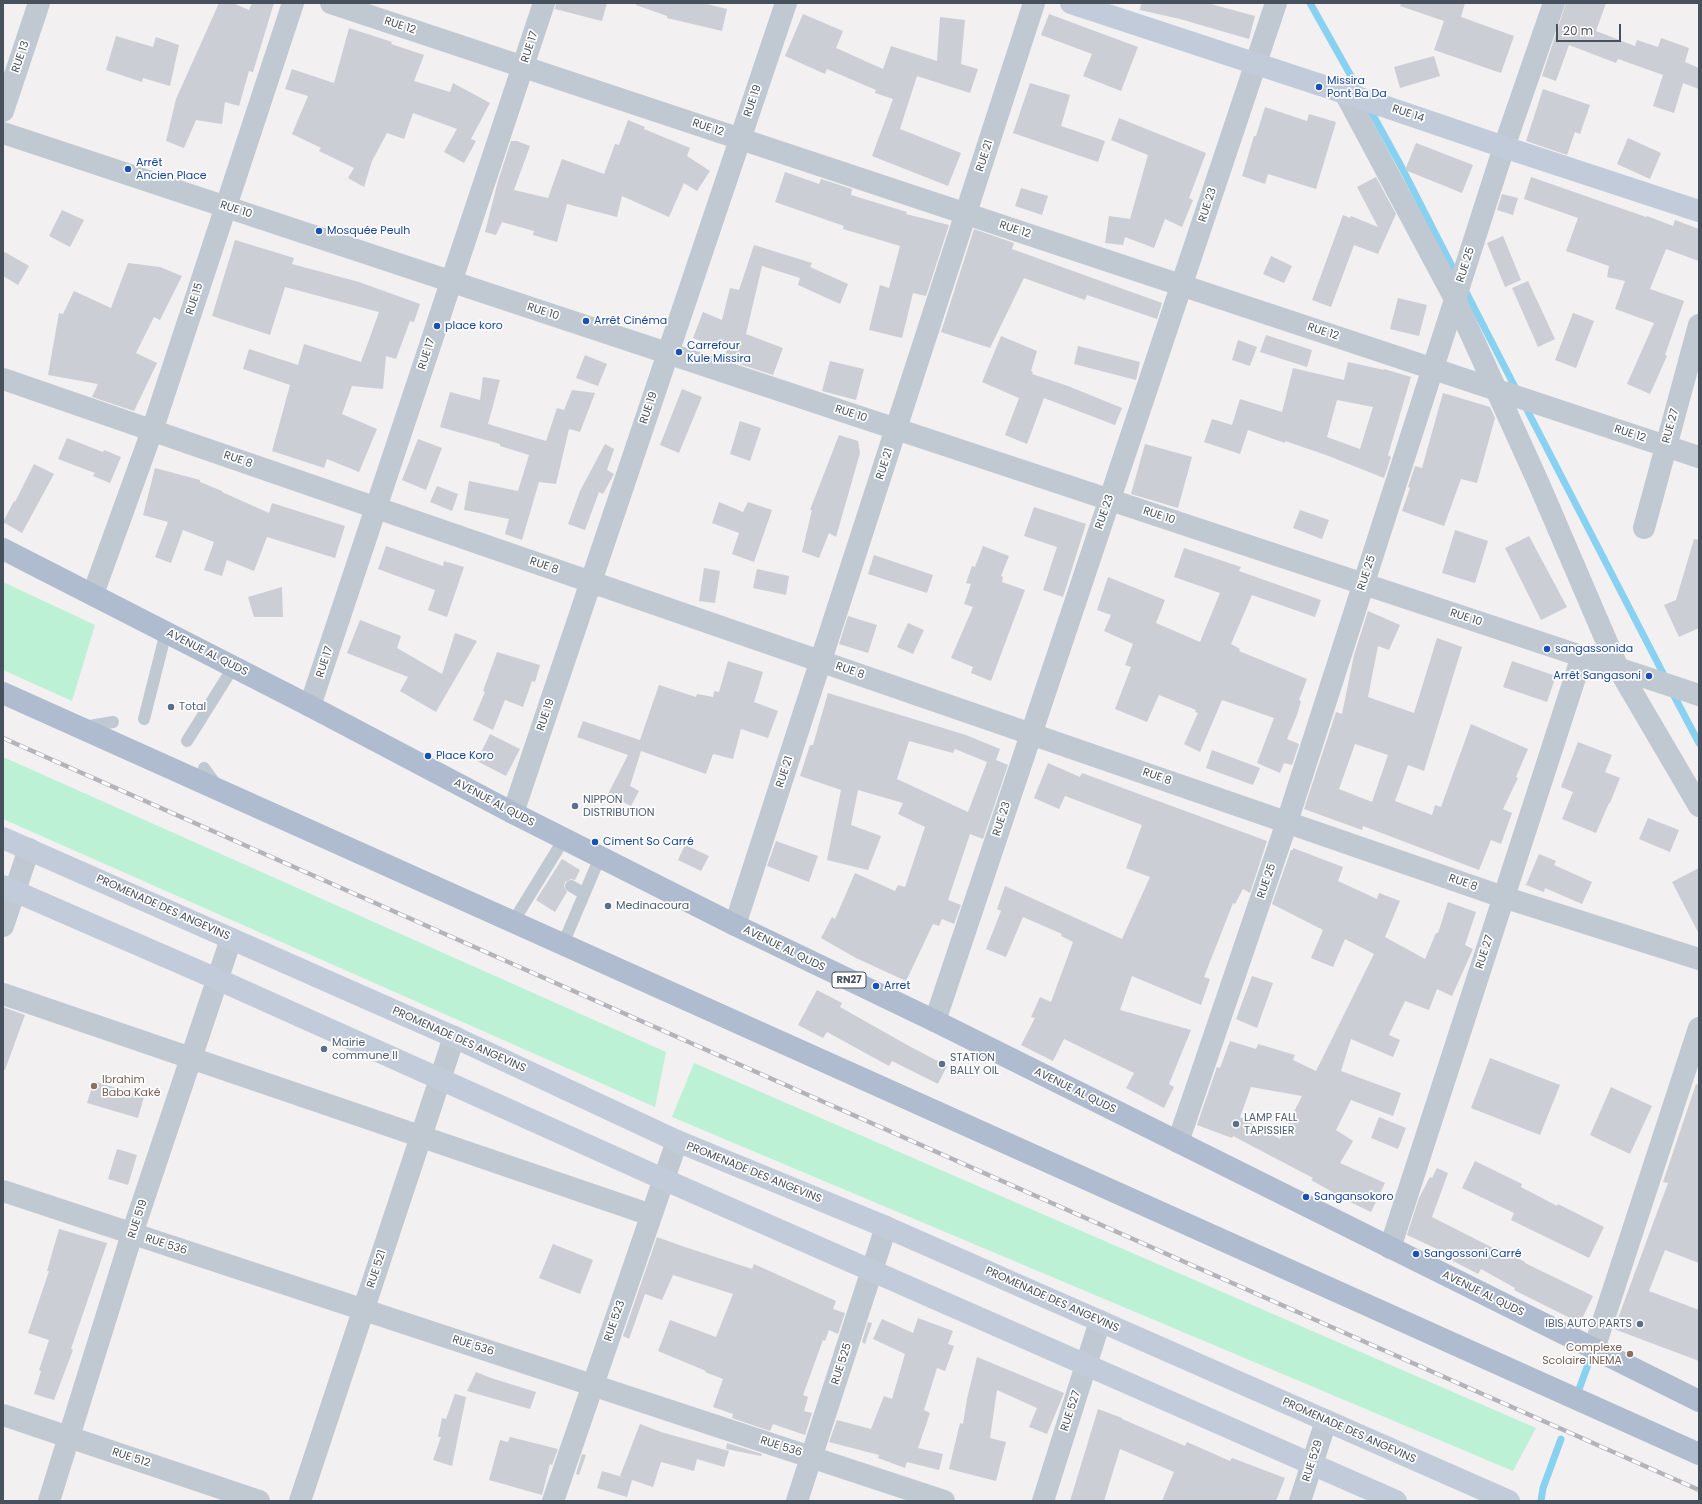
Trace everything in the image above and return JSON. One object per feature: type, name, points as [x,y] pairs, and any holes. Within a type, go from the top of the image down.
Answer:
[{"type":"main road","name":"AVENUE AL QUDS","points":[[3,549],[234,666],[564,840],[1178,1142],[1699,1401]]},
{"type":"main road","points":[[3,693],[1699,1454]]},
{"type":"street","name":"RUE 13","points":[[3,111],[40,3]]},
{"type":"street","name":"RUE 15","points":[[93,594],[152,431],[293,3]]},
{"type":"street","name":"RUE 12","points":[[331,3],[1699,457]]},
{"type":"street","name":"RUE 17","points":[[310,706],[544,3]]},
{"type":"street","name":"RUE 19","points":[[513,813],[786,3]]},
{"type":"street","name":"RUE 21","points":[[735,925],[1034,3]]},
{"type":"street","name":"RUE 14","points":[[1071,3],[1345,92],[1504,148],[1699,211]]},
{"type":"street","name":"RUE 23","points":[[935,1022],[1276,3]]},
{"type":"street","name":"RUE 25","points":[[1178,1142],[1287,822],[1455,298],[1504,148],[1554,3]]},
{"type":"street","points":[[1345,92],[1455,298],[1497,390],[1618,668],[1699,806]]},
{"type":"street","name":"RUE 10","points":[[3,133],[1699,695]]},
{"type":"street","name":"RUE 27","points":[[1644,528],[1699,325]]},
{"type":"street","name":"RUE 8","points":[[3,379],[1503,897],[1699,959]]},
{"type":"street","name":"RUE 27","points":[[1390,1248],[1582,656]]},
{"type":"street","name":"PROMENADE DES ANGEVINS","points":[[3,838],[454,1037],[677,1141],[886,1227],[1509,1501]]},
{"type":"street","points":[[3,926],[9,888],[29,849]]},
{"type":"street","points":[[9,888],[440,1078],[663,1179],[1396,1501]]},
{"type":"street","name":"RUE 519","points":[[49,1501],[70,1438],[132,1234],[231,939]]},
{"type":"street","points":[[3,994],[651,1215]]},
{"type":"street","points":[[1594,1349],[1699,1028]]},
{"type":"street","name":"RUE 521","points":[[300,1501],[454,1037]]},
{"type":"street","name":"RUE 523","points":[[553,1501],[677,1141]]},
{"type":"street","name":"RUE 536","points":[[3,1191],[944,1501]]},
{"type":"street","name":"RUE 525","points":[[797,1501],[886,1227]]},
{"type":"street","name":"RUE 527","points":[[1043,1501],[1100,1321]]},
{"type":"street","name":"RUE 512","points":[[3,1416],[259,1501]]},
{"type":"street","name":"RUE 529","points":[[1300,1501],[1326,1421]]},
{"type":"lane","points":[[144,719],[166,632]]},
{"type":"lane","points":[[187,741],[234,666]]},
{"type":"lane","points":[[81,728],[113,722]]},
{"type":"lane","points":[[204,768],[220,790]]},
{"type":"lane","points":[[513,922],[549,872],[564,840]]},
{"type":"lane","points":[[563,944],[583,893],[600,857]]},
{"type":"lane","points":[[571,886],[583,893]]},
{"type":"green space","points":[[3,582],[95,625],[72,701],[3,670]]},
{"type":"green space","points":[[3,757],[666,1052],[655,1107],[3,819]]},
{"type":"green space","points":[[694,1063],[1536,1428],[1513,1471],[672,1117]]},
{"type":"building","points":[[219,3],[233,3],[249,10],[252,3],[274,3],[253,72],[249,71],[239,106],[225,102],[222,124],[196,120],[184,148],[166,141],[176,99]]},
{"type":"building","points":[[556,3],[607,3],[602,21],[555,9]]},
{"type":"building","points":[[636,3],[703,3],[727,9],[722,31],[667,18],[667,16],[636,5]]},
{"type":"building","points":[[1141,3],[1207,3],[1255,16],[1249,39],[1180,19],[1140,10]]},
{"type":"building","points":[[1401,3],[1465,3],[1461,17],[1514,36],[1501,73],[1434,50],[1444,21],[1400,6]]},
{"type":"building","points":[[1566,3],[1606,3],[1596,31],[1635,46],[1637,40],[1658,47],[1661,38],[1689,48],[1685,62],[1699,68],[1699,89],[1683,83],[1674,113],[1653,106],[1663,75],[1618,59],[1616,63],[1569,45],[1556,81],[1542,76]]},
{"type":"building","points":[[803,14],[843,31],[836,48],[883,69],[891,46],[937,61],[940,17],[965,20],[961,64],[978,69],[970,93],[917,76],[900,129],[961,153],[948,186],[872,156],[893,99],[875,93],[876,90],[827,69],[825,74],[785,56]]},
{"type":"building","points":[[1049,14],[1138,47],[1121,91],[1083,76],[1092,54],[1041,35]]},
{"type":"building","points":[[349,28],[392,42],[391,44],[424,55],[414,81],[450,92],[453,83],[490,103],[471,139],[476,141],[464,163],[444,152],[457,129],[413,113],[404,139],[387,133],[372,161],[364,187],[348,178],[354,168],[319,151],[321,148],[292,134],[308,96],[285,89],[292,69],[334,83]]},
{"type":"building","points":[[116,36],[153,47],[156,37],[179,45],[170,86],[143,78],[142,82],[106,70]]},
{"type":"building","points":[[1434,56],[1440,76],[1400,88],[1394,67]]},
{"type":"building","points":[[1030,83],[1070,95],[1061,126],[1105,141],[1098,162],[1013,133]]},
{"type":"building","points":[[1543,89],[1590,105],[1580,134],[1575,132],[1567,155],[1526,141]]},
{"type":"building","points":[[1265,107],[1307,121],[1309,114],[1336,122],[1316,189],[1268,174],[1265,184],[1242,176],[1254,136],[1256,136]]},
{"type":"building","points":[[1119,118],[1206,153],[1189,198],[1193,200],[1182,227],[1165,219],[1154,248],[1125,237],[1123,245],[1105,243],[1109,216],[1130,219],[1148,155],[1111,140]]},
{"type":"building","points":[[628,120],[645,127],[644,129],[690,148],[687,156],[710,171],[697,191],[684,183],[669,217],[622,196],[617,217],[567,204],[557,242],[533,235],[534,231],[502,222],[496,235],[485,232],[498,181],[511,141],[517,141],[530,146],[514,190],[548,198],[562,159],[604,174],[615,144],[619,145]]},
{"type":"building","points":[[1628,138],[1661,153],[1650,179],[1617,164]]},
{"type":"building","points":[[1416,143],[1473,165],[1462,193],[1405,170]]},
{"type":"building","points":[[785,172],[819,184],[821,179],[852,189],[851,195],[907,212],[906,214],[949,225],[926,296],[913,293],[902,338],[869,330],[880,285],[889,288],[900,246],[843,229],[844,226],[775,202]]},
{"type":"building","points":[[1376,177],[1396,214],[1378,254],[1354,245],[1331,307],[1312,300],[1343,215],[1350,218],[1351,216],[1378,227],[1357,187]]},
{"type":"building","points":[[1531,177],[1673,226],[1675,220],[1699,229],[1699,261],[1666,249],[1650,289],[1684,301],[1665,355],[1667,356],[1650,394],[1627,384],[1654,323],[1615,309],[1625,281],[1607,277],[1609,266],[1566,251],[1578,218],[1524,199]]},
{"type":"building","points":[[1021,188],[1048,196],[1042,215],[1015,206]]},
{"type":"building","points":[[1502,194],[1518,198],[1513,215],[1497,210]]},
{"type":"building","points":[[62,210],[84,220],[70,247],[49,236]]},
{"type":"building","points":[[974,229],[1014,243],[1012,249],[1162,303],[1157,319],[1087,295],[1085,300],[1024,278],[990,348],[941,332]]},
{"type":"building","points":[[1503,236],[1521,280],[1505,287],[1487,243]]},
{"type":"building","points":[[235,240],[294,258],[292,264],[359,282],[420,304],[414,322],[410,321],[396,359],[386,356],[383,389],[352,386],[342,414],[377,429],[359,472],[327,459],[324,468],[272,451],[290,385],[243,369],[249,349],[298,365],[304,344],[361,362],[379,312],[285,287],[270,335],[212,316]]},
{"type":"building","points":[[754,245],[812,263],[810,267],[848,284],[840,304],[798,285],[800,278],[762,266],[746,334],[783,348],[773,375],[724,359],[726,351],[693,338],[703,312],[722,320],[730,288],[739,290]]},
{"type":"building","points":[[3,251],[29,266],[18,285],[3,276]]},
{"type":"building","points":[[1271,256],[1292,266],[1284,283],[1263,274]]},
{"type":"building","points":[[128,263],[160,267],[182,276],[160,320],[154,317],[136,353],[157,363],[134,411],[92,397],[98,384],[48,375],[59,313],[63,314],[74,291],[111,308]]},
{"type":"building","points":[[1528,281],[1555,339],[1538,347],[1512,288]]},
{"type":"building","points":[[1398,298],[1427,305],[1419,336],[1390,329]]},
{"type":"building","points":[[1573,313],[1594,321],[1576,368],[1555,360]]},
{"type":"building","points":[[1266,335],[1312,350],[1307,367],[1260,352]]},
{"type":"building","points":[[1001,336],[1037,351],[1031,371],[1033,372],[1032,374],[1068,386],[1122,408],[1115,425],[1044,398],[1027,444],[1005,435],[1019,398],[982,382]]},
{"type":"building","points":[[1238,340],[1257,347],[1250,366],[1232,360]]},
{"type":"building","points":[[1078,346],[1140,362],[1136,380],[1074,364]]},
{"type":"building","points":[[585,355],[607,364],[598,386],[576,378]]},
{"type":"building","points":[[830,361],[864,369],[856,400],[822,391]]},
{"type":"building","points":[[1348,362],[1384,369],[1411,377],[1388,455],[1391,457],[1384,478],[1326,455],[1248,430],[1240,454],[1204,442],[1212,419],[1232,425],[1240,399],[1282,412],[1293,368],[1344,380]],"holes":[[[1337,400],[1373,407],[1360,449],[1327,437]]]},
{"type":"building","points":[[483,377],[500,380],[488,424],[546,441],[557,408],[564,410],[572,390],[595,393],[580,432],[569,429],[556,484],[539,482],[522,540],[505,534],[509,519],[464,510],[469,481],[518,491],[529,455],[500,446],[500,444],[440,427],[450,392],[480,400]]},
{"type":"building","points":[[682,389],[702,397],[679,453],[660,445]]},
{"type":"building","points":[[1443,393],[1490,407],[1495,418],[1477,483],[1461,479],[1444,526],[1402,511],[1410,488],[1408,487],[1415,466],[1422,468]]},
{"type":"building","points":[[740,421],[761,428],[750,461],[730,454]]},
{"type":"building","points":[[839,435],[858,441],[860,453],[836,537],[829,533],[819,558],[802,552],[812,510],[810,510]]},
{"type":"building","points":[[67,438],[103,452],[104,450],[121,457],[110,483],[93,476],[95,473],[58,459]]},
{"type":"building","points":[[418,439],[442,448],[426,490],[402,480]]},
{"type":"building","points":[[605,444],[614,449],[607,470],[614,474],[603,494],[599,492],[585,530],[568,524],[580,491]]},
{"type":"building","points":[[1145,444],[1192,457],[1178,508],[1131,494]]},
{"type":"building","points":[[34,464],[54,474],[22,533],[3,522]]},
{"type":"building","points":[[155,468],[200,480],[200,482],[269,513],[272,503],[345,526],[335,558],[267,537],[254,571],[227,560],[222,576],[204,570],[214,542],[183,530],[171,563],[155,557],[168,522],[143,515]]},
{"type":"building","points":[[437,486],[458,494],[452,511],[430,502]]},
{"type":"building","points":[[719,502],[743,512],[748,502],[772,510],[754,562],[732,554],[739,533],[712,523]]},
{"type":"building","points":[[1034,507],[1086,524],[1063,597],[1043,590],[1057,547],[1024,536]]},
{"type":"building","points":[[1300,510],[1329,520],[1322,539],[1293,528]]},
{"type":"building","points":[[1455,530],[1488,541],[1475,583],[1442,573]]},
{"type":"building","points":[[1529,536],[1567,607],[1541,620],[1505,548]]},
{"type":"building","points":[[1694,539],[1699,540],[1699,628],[1679,637],[1664,605],[1676,600]]},
{"type":"building","points":[[386,546],[443,566],[444,561],[464,567],[447,617],[428,610],[435,590],[378,569]]},
{"type":"building","points":[[983,546],[1009,556],[1001,576],[1003,577],[1002,582],[1025,590],[991,681],[971,673],[973,667],[951,658],[973,607],[964,604],[971,584],[966,583],[972,566],[975,567]]},
{"type":"building","points":[[1184,548],[1241,567],[1239,571],[1321,600],[1315,617],[1252,595],[1231,644],[1240,649],[1239,651],[1307,679],[1299,700],[1301,701],[1297,715],[1287,739],[1299,744],[1292,765],[1284,763],[1280,773],[1257,763],[1274,718],[1222,700],[1200,752],[1184,744],[1198,713],[1195,712],[1196,710],[1159,695],[1147,722],[1115,709],[1131,667],[1125,665],[1133,644],[1104,631],[1111,615],[1097,610],[1108,577],[1165,600],[1156,623],[1200,642],[1220,593],[1174,577]]},
{"type":"building","points":[[874,555],[933,575],[927,593],[868,574]]},
{"type":"building","points":[[704,568],[720,571],[715,603],[699,601]]},
{"type":"building","points":[[757,569],[789,576],[786,595],[753,588]]},
{"type":"building","points":[[282,587],[283,617],[254,617],[248,597]]},
{"type":"building","points":[[1368,611],[1400,625],[1389,650],[1378,646],[1368,697],[1414,713],[1437,638],[1462,647],[1424,771],[1408,765],[1395,801],[1432,815],[1435,805],[1441,807],[1471,724],[1528,749],[1516,777],[1518,778],[1503,809],[1512,813],[1501,844],[1491,840],[1479,870],[1363,826],[1362,830],[1304,809],[1336,712],[1342,714],[1354,655]],"holes":[[[1355,744],[1388,755],[1372,802],[1339,789]]]},
{"type":"building","points":[[848,616],[877,625],[868,653],[839,644]]},
{"type":"building","points":[[360,620],[401,636],[397,648],[442,674],[455,633],[477,641],[436,712],[400,691],[408,677],[347,653]]},
{"type":"building","points":[[908,623],[924,630],[913,654],[897,647]]},
{"type":"building","points":[[497,652],[540,665],[535,682],[532,681],[523,707],[505,700],[493,730],[473,720],[485,692],[483,691]]},
{"type":"building","points":[[728,661],[763,672],[754,702],[778,711],[768,738],[741,729],[733,759],[713,754],[706,774],[641,751],[630,786],[639,791],[631,806],[608,794],[628,755],[577,737],[583,721],[640,740],[659,685],[696,697],[697,694],[713,697],[714,691],[719,692]]},
{"type":"building","points":[[1512,661],[1556,676],[1547,702],[1503,687]]},
{"type":"building","points":[[828,693],[966,735],[1000,749],[996,760],[1008,765],[983,839],[970,834],[948,900],[961,905],[954,924],[942,919],[939,926],[933,924],[906,981],[856,958],[821,938],[832,917],[835,919],[855,873],[895,891],[898,885],[905,887],[925,827],[898,814],[903,803],[858,790],[851,825],[881,836],[868,870],[827,860],[841,790],[800,776],[810,745],[813,745]],"holes":[[[909,741],[953,753],[955,749],[987,762],[968,812],[897,779]]]},
{"type":"building","points":[[490,734],[520,749],[506,776],[477,761]]},
{"type":"building","points":[[1578,742],[1612,755],[1605,772],[1620,778],[1596,833],[1562,819],[1573,792],[1561,787]]},
{"type":"building","points":[[1212,750],[1260,768],[1253,785],[1206,768]]},
{"type":"building","points":[[1048,763],[1080,777],[1082,773],[1267,841],[1250,893],[1243,889],[1235,904],[1233,903],[1204,977],[1210,979],[1201,1005],[1132,976],[1120,1010],[1191,1030],[1169,1084],[1174,1087],[1164,1108],[1126,1088],[1134,1073],[1064,1039],[1053,1061],[1021,1045],[1035,1018],[1031,1017],[1040,997],[1051,1002],[1073,942],[1061,936],[1062,934],[1023,917],[1006,957],[986,949],[1001,911],[997,909],[1005,886],[1122,939],[1150,877],[1126,868],[1142,825],[1065,796],[1059,809],[1034,798]]},
{"type":"building","points":[[1648,818],[1679,830],[1670,852],[1639,839]]},
{"type":"building","points":[[776,841],[818,856],[809,882],[767,866]]},
{"type":"building","points":[[685,845],[709,856],[701,871],[678,860]]},
{"type":"building","points":[[1293,848],[1343,867],[1338,881],[1377,899],[1379,893],[1400,901],[1385,937],[1425,959],[1436,933],[1438,933],[1448,902],[1476,912],[1465,945],[1473,949],[1452,996],[1437,989],[1429,1010],[1405,1001],[1389,1035],[1400,1040],[1393,1057],[1351,1039],[1341,1071],[1401,1093],[1393,1116],[1351,1100],[1336,1130],[1353,1141],[1340,1163],[1385,1183],[1371,1212],[1311,1180],[1313,1178],[1233,1136],[1232,1138],[1197,1125],[1217,1067],[1220,1068],[1230,1041],[1256,1049],[1258,1044],[1295,1055],[1293,1060],[1316,1071],[1374,954],[1345,939],[1333,967],[1311,958],[1323,930],[1272,904],[1291,850],[1293,850]],"holes":[[[1251,1087],[1302,1096],[1280,1139],[1240,1117]]]},
{"type":"building","points":[[1539,854],[1556,861],[1554,865],[1592,882],[1582,904],[1545,888],[1544,892],[1526,885]]},
{"type":"building","points":[[562,859],[580,870],[575,880],[571,879],[565,882],[564,886],[567,892],[555,912],[536,900]]},
{"type":"building","points":[[1699,868],[1699,934],[1672,882]]},
{"type":"building","points":[[1252,976],[1273,983],[1257,1028],[1236,1019]]},
{"type":"building","points":[[817,990],[842,1003],[840,1007],[947,1066],[938,1084],[892,1061],[889,1066],[827,1032],[823,1038],[798,1025]]},
{"type":"building","points":[[3,1007],[25,1015],[5,1070],[3,1070]]},
{"type":"building","points":[[1490,1058],[1560,1085],[1540,1135],[1471,1108]]},
{"type":"building","points":[[94,1081],[144,1097],[138,1118],[87,1103]]},
{"type":"building","points":[[1696,1084],[1699,1085],[1699,1263],[1665,1250],[1649,1291],[1699,1310],[1699,1361],[1614,1329],[1668,1183],[1663,1182]]},
{"type":"building","points":[[1611,1087],[1652,1106],[1630,1154],[1590,1135]]},
{"type":"building","points":[[1379,1117],[1406,1128],[1398,1149],[1371,1138]]},
{"type":"building","points":[[117,1149],[137,1155],[128,1185],[108,1179]]},
{"type":"building","points":[[1475,1161],[1522,1184],[1521,1187],[1557,1206],[1558,1204],[1604,1227],[1589,1258],[1511,1220],[1514,1213],[1462,1188]]},
{"type":"building","points":[[1437,1168],[1448,1173],[1432,1217],[1495,1249],[1496,1247],[1525,1263],[1593,1296],[1580,1323],[1514,1290],[1515,1288],[1481,1269],[1478,1274],[1436,1252],[1437,1249],[1407,1235],[1419,1198],[1430,1177],[1432,1178]]},
{"type":"building","points":[[59,1229],[107,1243],[71,1349],[73,1350],[54,1400],[34,1394],[41,1371],[39,1370],[49,1340],[28,1333],[49,1271],[47,1271]]},
{"type":"building","points":[[657,1237],[752,1269],[754,1264],[836,1301],[833,1309],[845,1313],[838,1334],[829,1330],[825,1341],[823,1340],[803,1395],[808,1397],[804,1411],[812,1413],[805,1435],[773,1424],[770,1431],[732,1418],[733,1414],[713,1407],[723,1379],[658,1351],[670,1320],[716,1337],[733,1294],[673,1275],[662,1300],[645,1294],[629,1339],[623,1336]]},
{"type":"building","points":[[553,1244],[593,1260],[580,1294],[539,1278]]},
{"type":"building","points":[[918,1318],[953,1331],[948,1344],[954,1346],[945,1371],[937,1368],[924,1410],[930,1413],[918,1448],[943,1454],[939,1470],[907,1462],[905,1468],[878,1458],[879,1455],[829,1442],[837,1420],[871,1429],[884,1396],[892,1399],[905,1354],[873,1339],[882,1319],[913,1333]]},
{"type":"building","points":[[868,1322],[872,1323],[865,1344],[862,1342]]},
{"type":"building","points":[[977,1357],[1064,1393],[1047,1434],[1029,1427],[1037,1408],[997,1390],[990,1438],[1006,1442],[996,1481],[949,1469],[960,1423],[963,1424]]},
{"type":"building","points":[[476,1372],[536,1392],[530,1409],[467,1391]]},
{"type":"building","points":[[455,1394],[466,1397],[452,1466],[433,1460],[441,1437],[438,1437],[442,1418],[446,1419]]},
{"type":"building","points":[[1098,1409],[1185,1446],[1187,1442],[1230,1461],[1232,1458],[1285,1478],[1276,1501],[1162,1501],[1174,1472],[1120,1449],[1104,1501],[1070,1501]]},
{"type":"building","points":[[640,1424],[661,1432],[729,1451],[724,1467],[697,1459],[694,1471],[661,1462],[653,1487],[632,1480],[627,1497],[597,1488],[602,1471],[626,1478],[620,1476]]},
{"type":"building","points":[[510,1437],[558,1449],[552,1465],[550,1464],[542,1495],[489,1480],[500,1440],[508,1442]]},
{"type":"building","points":[[727,1443],[762,1454],[761,1456],[726,1449]]},
{"type":"building","points":[[582,1454],[586,1455],[579,1475],[576,1474]]},
{"type":"waterway","points":[[1310,3],[1360,92]]},
{"type":"waterway","points":[[1368,106],[1401,166],[1457,276]]},
{"type":"waterway","points":[[1464,288],[1517,391]]},
{"type":"waterway","points":[[1524,404],[1666,679]]},
{"type":"waterway","points":[[1672,692],[1699,743]]},
{"type":"waterway","points":[[1578,1392],[1589,1362]]},
{"type":"waterway","points":[[1541,1501],[1543,1488],[1561,1439]]},
{"type":"railway","points":[[3,738],[1699,1490]]},
{"type":"place","name":"Missira Pont Ba Da","points":[[1319,87]]},
{"type":"place","name":"Arrêt Ancien Place","points":[[128,169]]},
{"type":"place","name":"Mosquée Peulh","points":[[319,231]]},
{"type":"place","name":"Arrêt Cinéma","points":[[586,321]]},
{"type":"place","name":"place koro","points":[[437,326]]},
{"type":"place","name":"Carrefour Kule Missira","points":[[679,352]]},
{"type":"place","name":"sangassonida","points":[[1547,649]]},
{"type":"place","name":"Arrêt Sangasoni","points":[[1649,676]]},
{"type":"place","name":"Total","points":[[171,707]]},
{"type":"place","name":"Place Koro","points":[[428,756]]},
{"type":"place","name":"NIPPON DISTRIBUTION","points":[[575,806]]},
{"type":"place","name":"Ciment So Carré","points":[[595,842]]},
{"type":"place","name":"Medinacoura","points":[[608,906]]},
{"type":"place","name":"Arret","points":[[876,986]]},
{"type":"place","name":"Mairie commune II","points":[[324,1049]]},
{"type":"place","name":"STATION BALLY OIL","points":[[942,1064]]},
{"type":"place","name":"Ibrahim Baba Kaké","points":[[94,1086]]},
{"type":"place","name":"LAMP FALL TAPISSIER","points":[[1236,1124]]},
{"type":"place","name":"Sangansokoro","points":[[1306,1197]]},
{"type":"place","name":"Sangossoni Carré","points":[[1416,1254]]},
{"type":"place","name":"IBIS AUTO PARTS","points":[[1640,1324]]},
{"type":"place","name":"Complexe Scolaire INEMA","points":[[1630,1354]]}]
